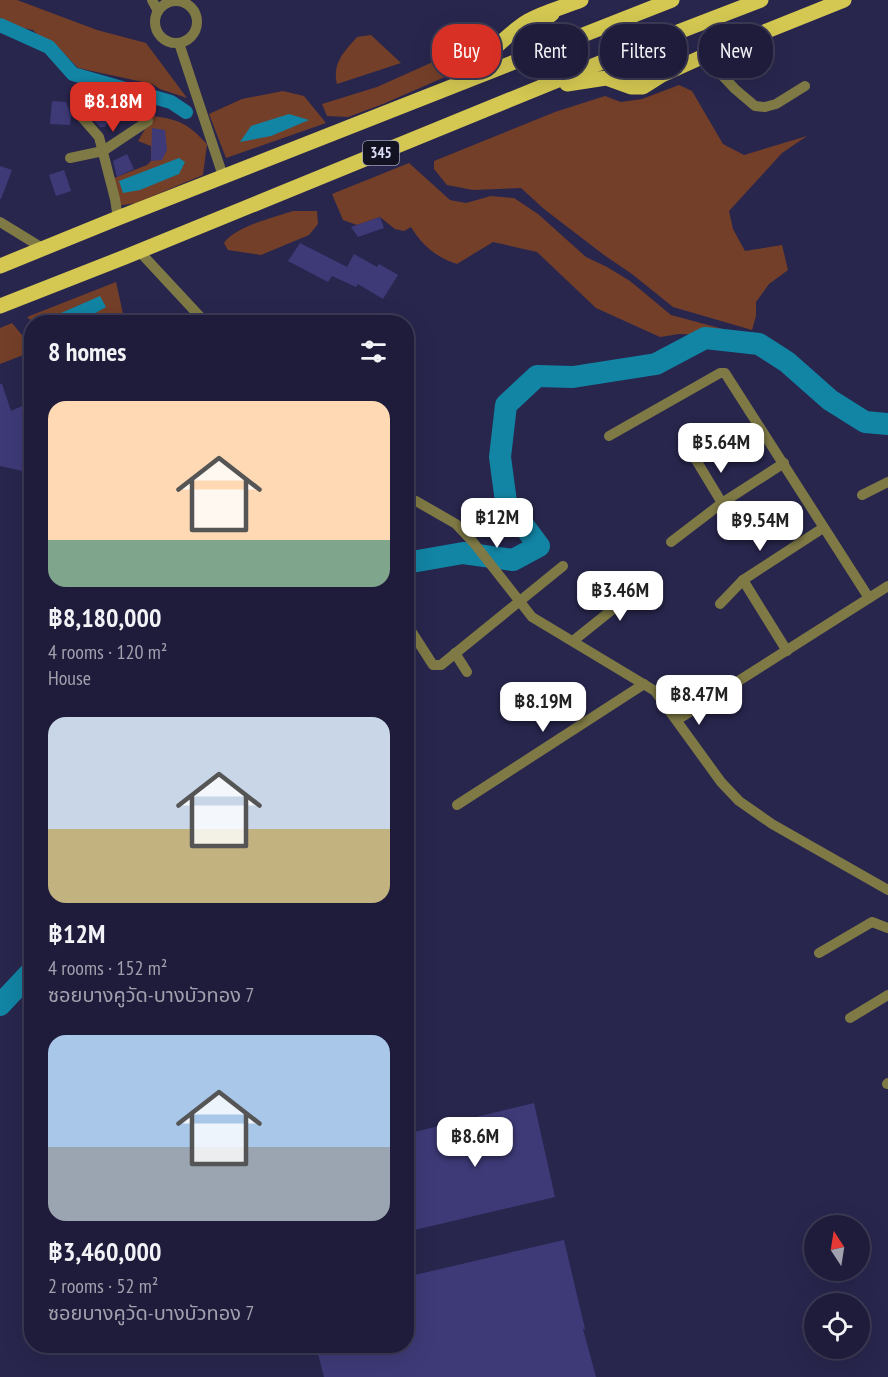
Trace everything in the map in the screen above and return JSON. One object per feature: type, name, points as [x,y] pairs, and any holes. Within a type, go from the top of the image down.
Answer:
[{"type":"main road","name":"345","points":[[588,34],[672,0]]},
{"type":"main road","name":"345","points":[[687,29],[761,0]]},
{"type":"main road","points":[[773,28],[844,0]]},
{"type":"main road","points":[[540,24],[571,3]]},
{"type":"main road","points":[[443,89],[480,63],[520,26],[571,3]]},
{"type":"main road","name":"345","points":[[0,266],[513,63]]},
{"type":"main road","name":"345","points":[[0,306],[600,63]]},
{"type":"main road","points":[[544,87],[606,78],[631,87],[643,87],[657,78]]},
{"type":"street","points":[[152,0],[158,11]]},
{"type":"street","points":[[169,3],[182,3],[193,11],[196,17],[195,31],[179,43],[172,43],[160,36],[155,24],[158,11],[169,3]]},
{"type":"street","points":[[179,43],[223,176]]},
{"type":"street","points":[[725,78],[754,106],[765,107],[776,104],[805,86]]},
{"type":"street","points":[[79,114],[99,137],[116,199],[118,218]]},
{"type":"street","points":[[70,158],[104,151],[148,121]]},
{"type":"street","points":[[0,222],[44,249]]},
{"type":"street","points":[[139,251],[198,315]]},
{"type":"street","points":[[609,436],[720,373],[729,375],[869,598]]},
{"type":"street","points":[[696,460],[722,503]]},
{"type":"street","points":[[671,542],[722,503],[784,463]]},
{"type":"street","points":[[862,495],[888,482]]},
{"type":"street","points":[[414,504],[456,524],[532,617],[655,691],[721,782],[739,801],[772,824],[888,890]]},
{"type":"street","points":[[720,604],[743,580],[823,528]]},
{"type":"street","points":[[414,635],[433,665],[441,665],[563,566]]},
{"type":"street","points":[[573,641],[648,580]]},
{"type":"street","points":[[743,580],[787,651]]},
{"type":"street","points":[[677,720],[888,586]]},
{"type":"street","points":[[455,653],[467,672]]},
{"type":"street","points":[[457,806],[644,684]]},
{"type":"street","points":[[819,952],[872,922],[888,928]]},
{"type":"street","points":[[850,1018],[888,996]]},
{"type":"shaded area","points":[[0,0],[17,0],[97,30],[146,43],[187,98],[152,84],[78,68],[54,43],[33,30],[0,24]]},
{"type":"shaded area","points":[[371,35],[401,63],[337,84],[336,70],[344,53],[357,37]]},
{"type":"shaded area","points":[[432,62],[432,78],[443,78],[348,117],[327,116],[322,104],[377,87]]},
{"type":"shaded area","points":[[679,85],[692,91],[723,144],[744,155],[807,136],[782,153],[729,211],[733,229],[745,251],[782,245],[788,270],[769,284],[756,302],[756,316],[752,330],[673,307],[544,209],[521,188],[473,190],[447,185],[434,169],[434,161],[555,112],[605,96],[621,102],[642,99]]},
{"type":"shaded area","points":[[283,91],[304,96],[326,123],[226,158],[209,114],[242,99]]},
{"type":"shaded area","points":[[153,116],[183,124],[207,144],[203,175],[136,203],[117,206],[114,178],[147,165],[151,161],[151,146],[138,141]]},
{"type":"shaded area","points":[[409,163],[450,200],[466,203],[491,196],[514,198],[538,214],[586,257],[630,281],[671,315],[749,336],[679,334],[660,337],[596,308],[537,252],[493,242],[457,264],[431,250],[411,227],[404,231],[395,229],[380,217],[357,225],[343,220],[332,194]]},
{"type":"shaded area","points":[[293,211],[317,211],[318,224],[309,235],[261,255],[228,250],[224,243],[245,227]]},
{"type":"shaded area","points":[[116,282],[123,314],[120,315],[32,315]]},
{"type":"shaded area","points":[[12,323],[24,338],[24,355],[0,364],[0,328]]},
{"type":"water","points":[[289,114],[309,120],[271,136],[240,142],[251,126]]},
{"type":"water","points":[[179,158],[185,162],[179,174],[140,190],[123,193],[119,181]]},
{"type":"water","points":[[100,296],[106,307],[92,315],[56,315]]},
{"type":"building","points":[[94,98],[115,109],[105,127],[100,127],[88,113]]},
{"type":"building","points":[[52,101],[66,102],[71,115],[70,125],[50,124]]},
{"type":"building","points":[[152,128],[165,130],[167,150],[162,160],[151,161]]},
{"type":"building","points":[[127,154],[134,169],[117,177],[113,161]]},
{"type":"building","points":[[0,166],[12,170],[1,199],[0,199]]},
{"type":"building","points":[[64,170],[71,191],[56,196],[49,175]]},
{"type":"building","points":[[380,217],[384,228],[358,237],[351,227]]},
{"type":"building","points":[[300,243],[347,267],[354,254],[377,267],[379,264],[398,275],[383,299],[358,284],[356,287],[332,276],[328,282],[288,261]]},
{"type":"building","points":[[0,384],[2,384],[11,411],[22,406],[24,471],[0,466]]},
{"type":"building","points":[[534,1103],[555,1197],[414,1230],[414,1132]]},
{"type":"building","points":[[564,1240],[596,1377],[324,1377],[318,1353],[414,1353],[414,1275]]},
{"type":"waterway","points":[[0,25],[49,47],[73,74],[171,102],[186,112]]},
{"type":"waterway","points":[[414,562],[463,553],[513,560],[539,546],[506,502],[500,457],[506,405],[537,376],[573,377],[656,364],[705,338],[759,344],[787,362],[830,400],[865,422],[888,424]]},
{"type":"waterway","points":[[0,1005],[24,980]]}]
